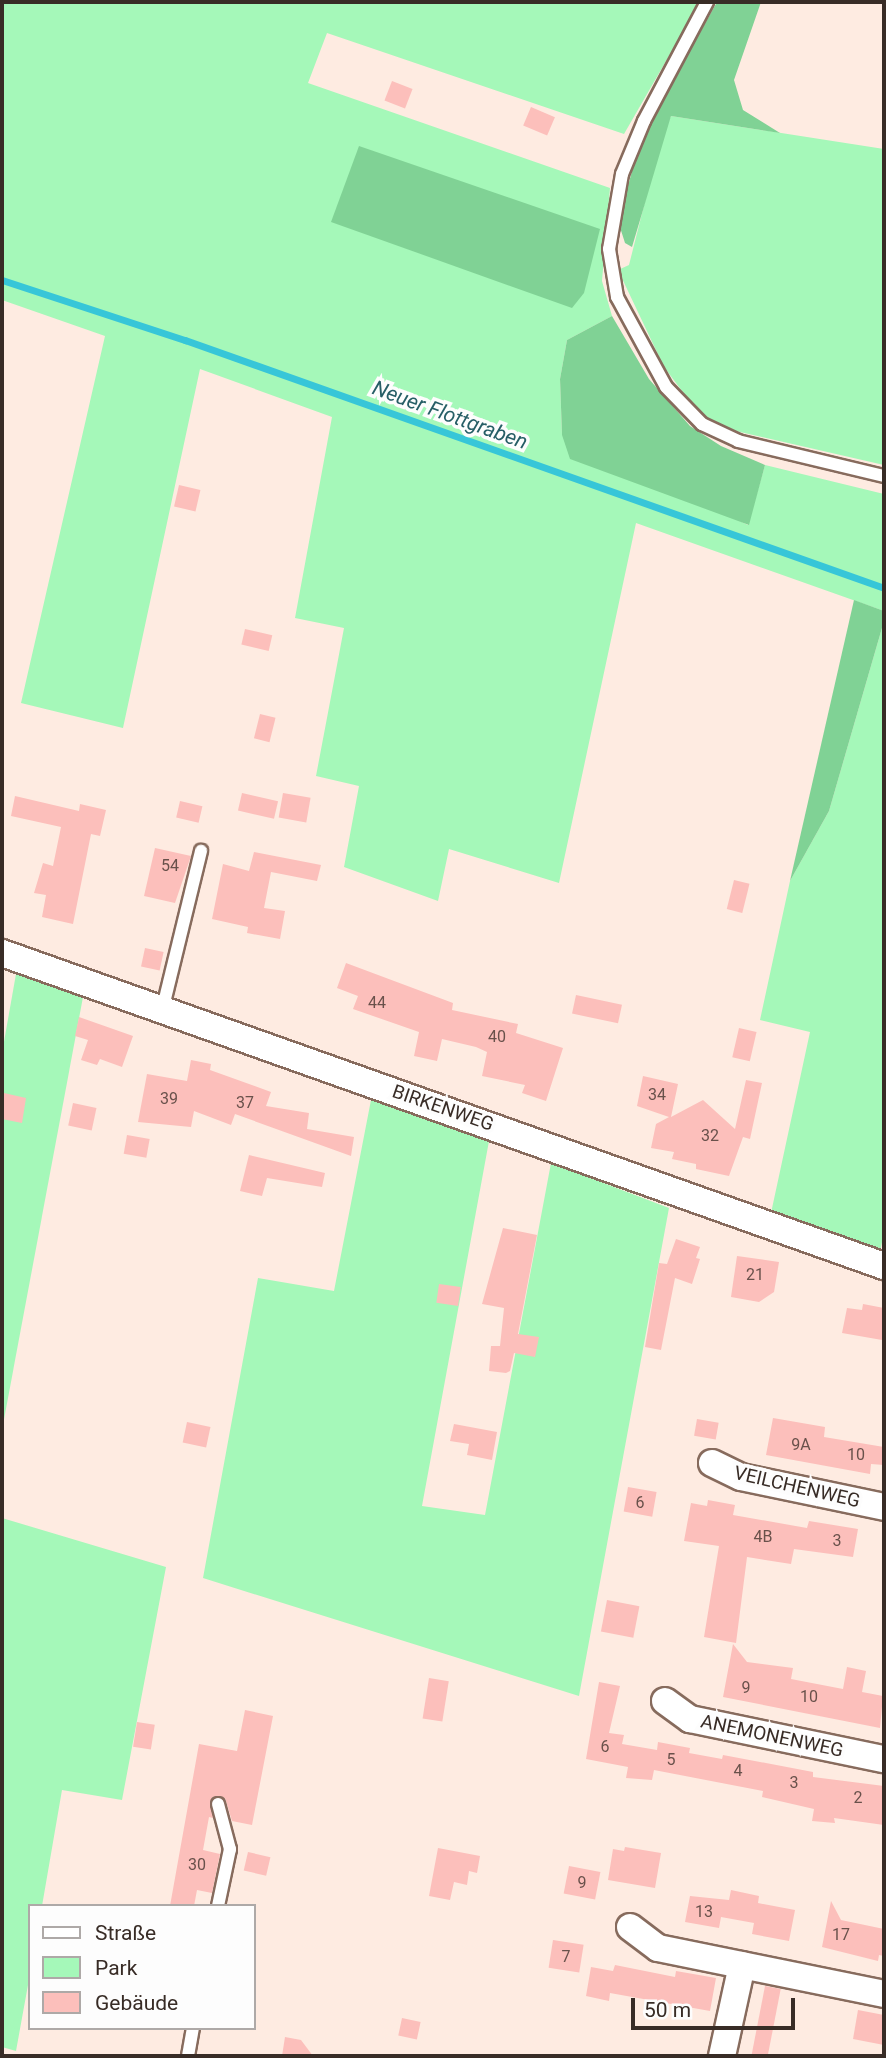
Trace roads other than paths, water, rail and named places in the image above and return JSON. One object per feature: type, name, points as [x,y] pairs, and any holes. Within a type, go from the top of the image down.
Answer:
[{"type":"street","name":"BIRKENWEG","points":[[2,953],[884,1266]]},
{"type":"street","name":"VEILCHENWEG","points":[[712,1463],[741,1478],[884,1507]]},
{"type":"street","name":"ANEMONENWEG","points":[[665,1701],[690,1719],[884,1759]]},
{"type":"street","points":[[630,1927],[658,1948],[884,1994]]},
{"type":"street","points":[[722,2056],[742,1965]]},
{"type":"lane","points":[[707,2],[644,121],[622,173],[609,249],[617,297],[666,387],[702,424],[738,441],[884,476]]},
{"type":"lane","points":[[162,1011],[201,851]]},
{"type":"lane","points":[[218,1804],[230,1849],[218,1904]]},
{"type":"lane","points":[[188,2056],[193,2030]]},
{"type":"waterway","name":"Neuer Flottgraben","points":[[2,280],[185,340],[884,588]]}]
